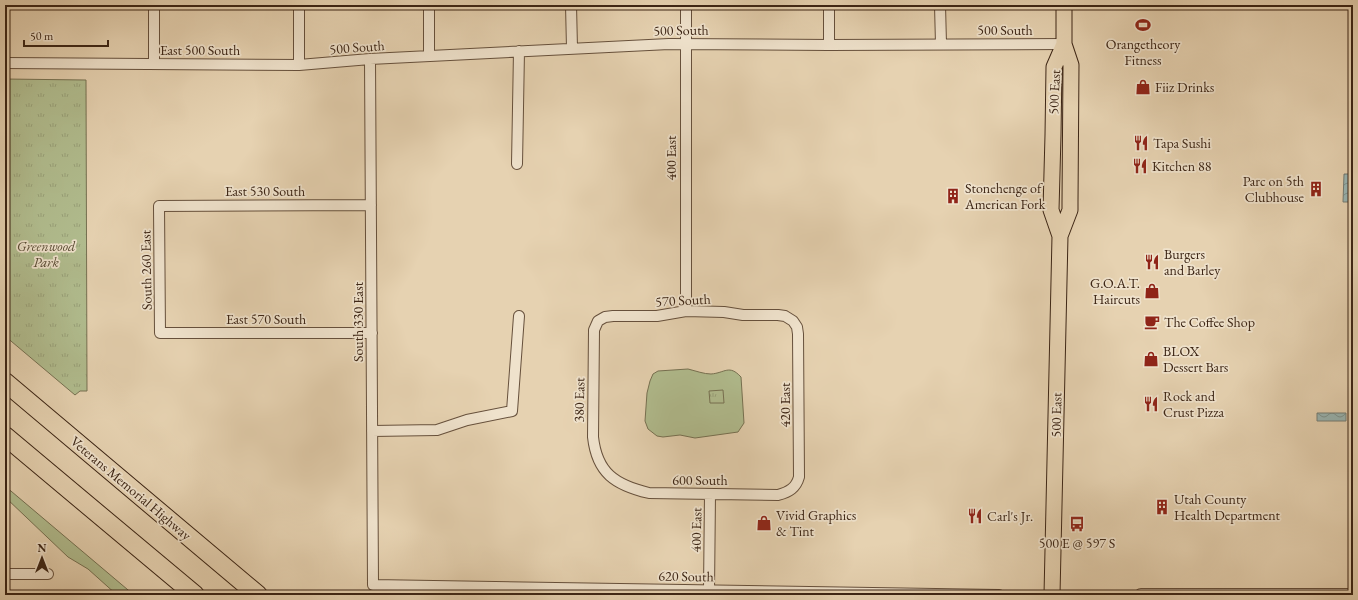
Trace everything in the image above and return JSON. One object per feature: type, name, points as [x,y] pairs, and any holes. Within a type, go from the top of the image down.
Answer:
[{"type":"highway","name":"Veterans Memorial Highway","points":[[5,382],[258,595]]},
{"type":"highway","points":[[5,436],[195,595]]},
{"type":"main road","name":"500 East","points":[[1052,595],[1060,236],[1070,210],[1071,65],[1064,44],[1064,5]]},
{"type":"street","points":[[154,5],[154,64]]},
{"type":"street","points":[[299,5],[299,65]]},
{"type":"street","points":[[429,5],[429,56]]},
{"type":"street","points":[[571,5],[572,48]]},
{"type":"street","name":"400 East","points":[[686,5],[686,311]]},
{"type":"street","points":[[829,5],[829,45]]},
{"type":"street","points":[[940,5],[940,44]]},
{"type":"street","name":"500 South","points":[[299,65],[370,59],[572,48],[685,44],[1064,44]]},
{"type":"street","points":[[517,164],[519,51]]},
{"type":"street","name":"South 330 East","points":[[370,59],[373,585]]},
{"type":"street","name":"East 500 South","points":[[5,63],[299,65]]},
{"type":"street","name":"East 530 South","points":[[159,206],[371,205]]},
{"type":"street","name":"South 260 East","points":[[159,206],[160,333]]},
{"type":"street","name":"570 South","points":[[598,322],[605,317],[613,316],[657,316],[686,311],[724,312],[744,315],[778,315],[785,316],[793,321]]},
{"type":"street","points":[[372,431],[436,430],[467,420],[512,411],[519,316]]},
{"type":"street","name":"420 East","points":[[793,321],[798,334],[799,422],[799,477],[794,488]]},
{"type":"street","name":"380 East","points":[[598,322],[594,330],[593,437],[594,447],[598,458],[602,467],[609,475]]},
{"type":"street","name":"East 570 South","points":[[160,333],[372,333]]},
{"type":"street","name":"600 South","points":[[609,475],[620,484],[631,489],[649,493],[778,495],[794,488]]},
{"type":"street","name":"400 East","points":[[710,494],[710,593]]},
{"type":"street","points":[[5,574],[48,574]]},
{"type":"street","name":"620 South","points":[[373,585],[710,593],[999,595]]},
{"type":"street","points":[[1141,595],[1353,595]]},
{"type":"green space","name":"Greenwood Park","points":[[5,79],[86,80],[87,391],[80,391],[75,395],[5,336]]},
{"type":"green space","points":[[688,369],[711,374],[730,370],[737,373],[741,377],[744,423],[738,432],[695,438],[680,435],[663,437],[657,436],[648,429],[645,421],[647,393],[653,374],[658,371]]},
{"type":"green space","points":[[723,390],[724,403],[710,403],[709,391]]},
{"type":"green space","points":[[5,486],[134,595],[117,595],[88,569],[68,557],[5,497]]},
{"type":"water","points":[[1344,174],[1353,174],[1353,202],[1343,202]]},
{"type":"water","points":[[1317,413],[1346,413],[1346,421],[1317,421]]},
{"type":"place","name":"Orangetheory Fitness","points":[[1143,25]]},
{"type":"place","name":"Fiiz Drinks","points":[[1143,87]]},
{"type":"place","name":"Tapa Sushi","points":[[1141,143]]},
{"type":"place","name":"Kitchen 88","points":[[1140,166]]},
{"type":"place","name":"Parc on 5th Clubhouse","points":[[1316,189]]},
{"type":"place","name":"Stonehenge of American Fork","points":[[953,196]]},
{"type":"place","name":"Burgers and Barley","points":[[1152,262]]},
{"type":"place","name":"G.O.A.T. Haircuts","points":[[1152,291]]},
{"type":"place","name":"The Coffee Shop","points":[[1152,322]]},
{"type":"place","name":"BLOX Dessert Bars","points":[[1151,359]]},
{"type":"place","name":"Rock and Crust Pizza","points":[[1151,404]]},
{"type":"place","name":"Utah County Health Department","points":[[1162,507]]},
{"type":"place","name":"Carl's Jr.","points":[[975,516]]},
{"type":"place","name":"Vivid Graphics & Tint","points":[[764,523]]},
{"type":"place","name":"500 E @ 597 S","points":[[1077,524]]}]
